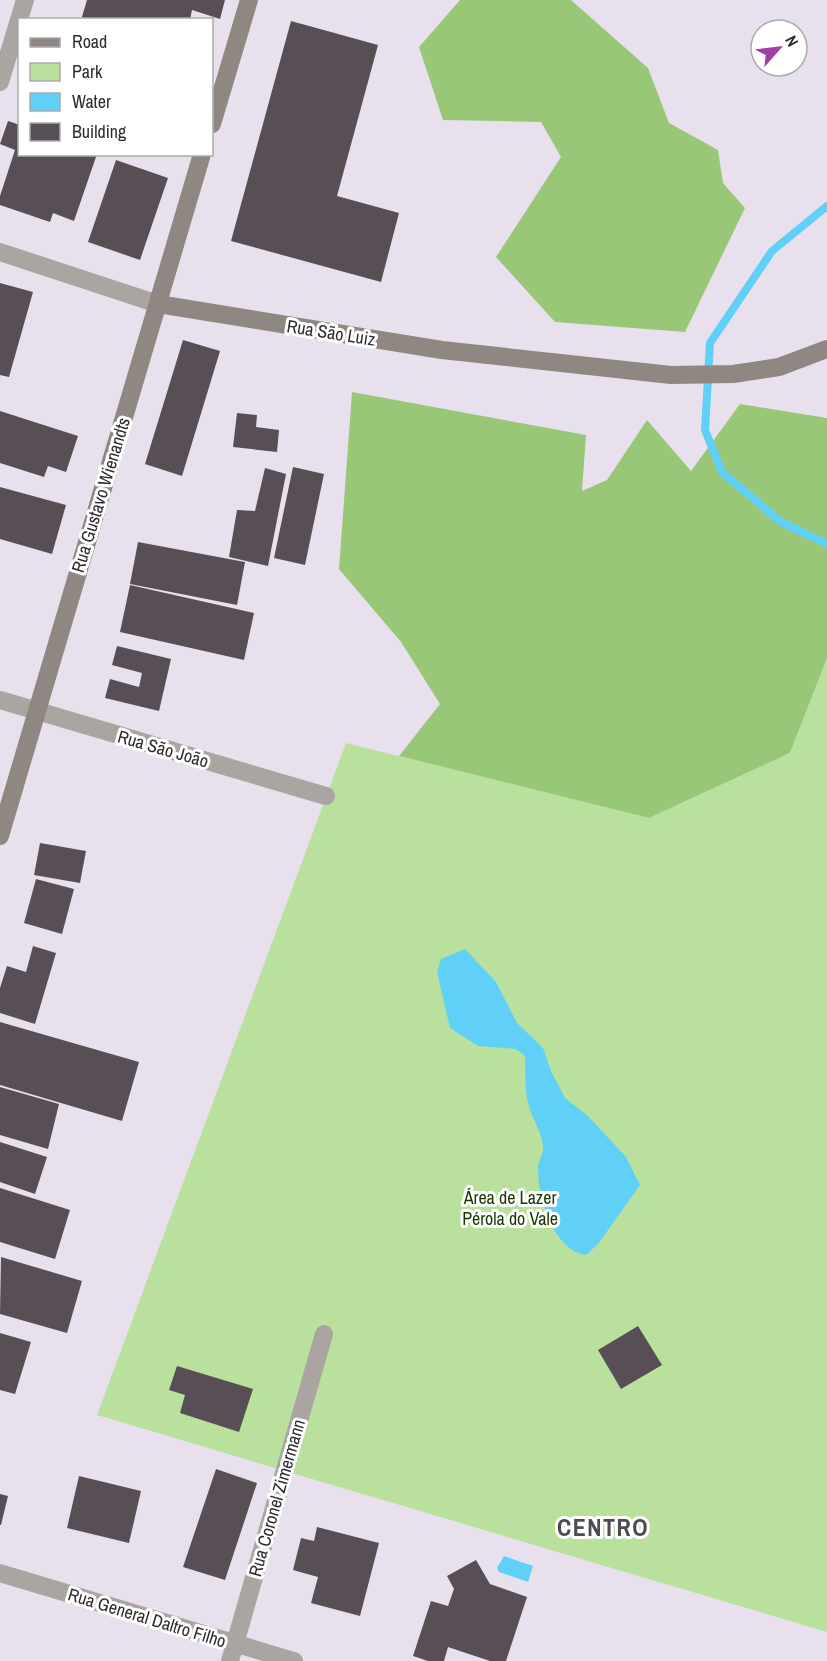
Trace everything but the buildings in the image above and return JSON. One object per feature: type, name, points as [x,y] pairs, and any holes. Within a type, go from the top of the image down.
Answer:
[{"type":"main road","points":[[213,121],[249,0]]},
{"type":"main road","name":"Rua Gustavo Wienandts","points":[[0,836],[201,156]]},
{"type":"main road","name":"Rua São Luiz","points":[[158,304],[442,350],[671,375],[734,374],[779,367],[827,349]]},
{"type":"street","points":[[20,18],[25,0]]},
{"type":"street","points":[[0,82],[18,23]]},
{"type":"street","name":"Rua São Luiz","points":[[0,252],[158,304]]},
{"type":"street","name":"Rua São João","points":[[0,700],[326,796]]},
{"type":"street","name":"Rua Coronel Zimermann","points":[[232,1653],[324,1334]]},
{"type":"street","name":"Rua General Daltro Filho","points":[[0,1573],[232,1653],[294,1661]]},
{"type":"green space","points":[[460,0],[571,0],[648,68],[669,123],[718,150],[723,183],[745,208],[685,332],[555,322],[496,257],[561,157],[541,122],[443,120],[419,47]]},
{"type":"green space","points":[[352,392],[586,435],[582,491],[607,480],[647,420],[691,471],[740,404],[827,418],[827,658],[790,753],[649,818],[399,756],[440,704],[401,642],[339,569]]},
{"type":"green space","name":"Área de Lazer Pérola do Vale","points":[[827,658],[827,1632],[97,1415],[346,743],[649,818],[790,753]]},
{"type":"water","points":[[465,949],[496,982],[517,1023],[543,1048],[551,1071],[565,1098],[588,1116],[626,1157],[640,1185],[598,1244],[586,1255],[575,1252],[565,1244],[556,1233],[544,1207],[538,1179],[543,1146],[527,1100],[525,1056],[516,1049],[478,1046],[450,1028],[437,972],[441,959]]},
{"type":"water","points":[[504,1556],[533,1566],[528,1582],[499,1572],[497,1568]]},
{"type":"waterway","points":[[827,206],[772,251],[710,343],[705,430],[722,472],[781,522],[827,544]]},
{"type":"district","name":"CENTRO","points":[[603,1528]]}]
